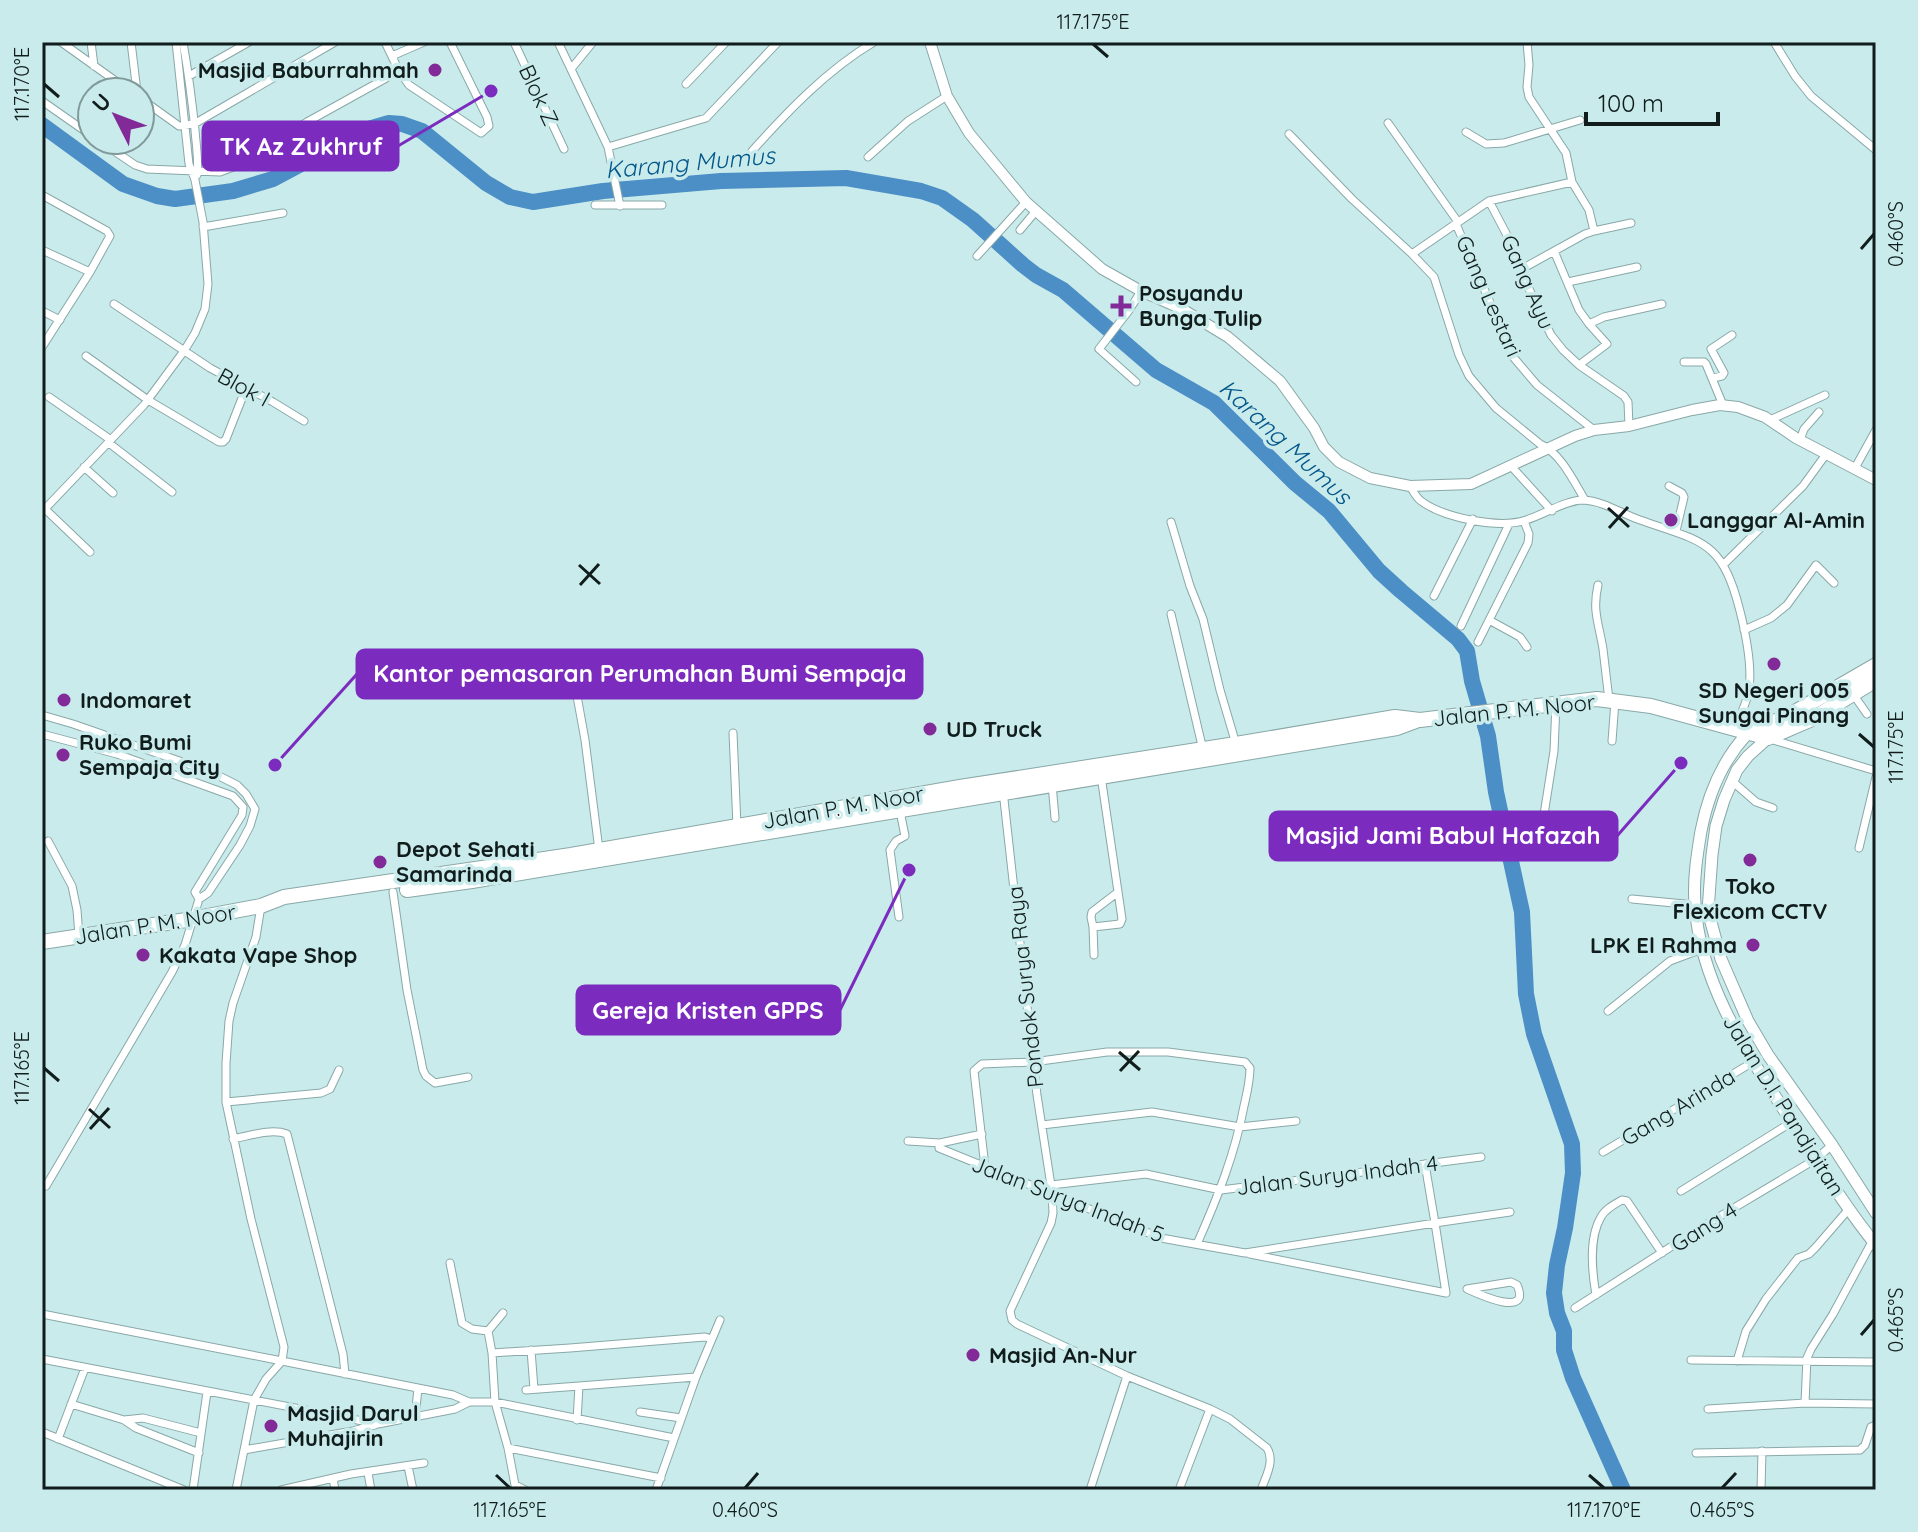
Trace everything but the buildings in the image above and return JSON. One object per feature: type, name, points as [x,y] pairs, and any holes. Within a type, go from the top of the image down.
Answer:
[{"type":"highway","points":[[1740,731],[1788,716],[1876,665]]},
{"type":"highway","name":"Jalan D.I. Pandjaitan","points":[[1768,738],[1812,719],[1876,680]]},
{"type":"highway","name":"Jalan P. M. Noor","points":[[42,942],[265,906],[278,907],[393,892],[414,884],[599,850],[1201,753],[1397,728],[1420,720],[1589,698],[1651,706],[1768,738]]},
{"type":"highway","name":"Jalan P. M. Noor","points":[[265,906],[284,897],[472,881],[741,829],[900,809],[1002,787],[1052,784],[1101,776],[1236,744],[1395,717],[1420,720]]},
{"type":"main road","name":"Jalan D.I. Pandjaitan","points":[[1740,731],[1704,814],[1695,905],[1702,949],[1722,1004],[1753,1062],[1848,1210],[1874,1242]]},
{"type":"main road","name":"Jalan D.I. Pandjaitan","points":[[1768,738],[1737,770],[1724,800],[1716,826],[1708,911],[1721,959],[1748,1021],[1876,1213]]},
{"type":"street","points":[[61,42],[109,76]]},
{"type":"street","points":[[91,42],[94,66]]},
{"type":"street","points":[[131,42],[133,76]]},
{"type":"street","points":[[90,552],[43,510],[148,400],[184,351],[205,309],[208,284],[203,224],[184,127],[176,42]]},
{"type":"street","points":[[183,42],[194,124],[195,177]]},
{"type":"street","points":[[189,76],[249,42]]},
{"type":"street","points":[[385,42],[399,71],[412,88],[481,133],[489,126],[487,117],[450,42]]},
{"type":"street","points":[[392,56],[424,42]]},
{"type":"street","name":"Blok Z","points":[[514,42],[564,149]]},
{"type":"street","points":[[558,42],[608,147],[620,204]]},
{"type":"street","points":[[571,69],[593,42]]},
{"type":"street","points":[[686,84],[726,42]]},
{"type":"street","points":[[608,147],[706,118],[778,42]]},
{"type":"street","points":[[752,151],[800,100],[859,46],[874,42]]},
{"type":"street","points":[[930,42],[947,96],[969,133],[1026,202],[1102,269],[1182,309],[1228,337],[1280,381],[1324,447],[1339,462],[1370,478],[1410,486],[1471,484],[1594,430],[1629,426],[1723,405],[1751,411],[1770,420],[1800,440],[1876,480]]},
{"type":"street","points":[[1527,42],[1529,97],[1566,153],[1572,182],[1589,210],[1594,231]]},
{"type":"street","points":[[1774,42],[1811,96],[1876,150]]},
{"type":"street","points":[[156,111],[179,126],[194,124],[333,43]]},
{"type":"street","points":[[122,156],[147,169],[195,177],[220,172],[236,166],[399,71]]},
{"type":"street","points":[[868,157],[908,121],[947,96]]},
{"type":"street","points":[[42,101],[76,125]]},
{"type":"street","points":[[1466,132],[1476,140],[1492,145],[1580,120]]},
{"type":"street","name":"Gang Lestari","points":[[1388,123],[1457,223],[1512,354],[1537,385],[1594,430]]},
{"type":"street","points":[[1289,134],[1434,277],[1459,355],[1469,376],[1496,408],[1549,448],[1585,500]]},
{"type":"street","points":[[1412,254],[1489,201],[1572,182]]},
{"type":"street","points":[[42,195],[107,231],[110,236],[42,347]]},
{"type":"street","name":"Gang Ayu","points":[[1489,201],[1551,335],[1579,365],[1624,396],[1628,402],[1629,426]]},
{"type":"street","points":[[979,253],[1026,202]]},
{"type":"street","points":[[595,205],[662,205]]},
{"type":"street","points":[[1020,230],[1036,211]]},
{"type":"street","points":[[203,224],[283,213]]},
{"type":"street","points":[[1520,270],[1585,234],[1631,223]]},
{"type":"street","points":[[42,250],[90,272]]},
{"type":"street","points":[[1554,251],[1579,310],[1606,346],[1579,365]]},
{"type":"street","points":[[1568,282],[1637,267]]},
{"type":"street","points":[[1136,382],[1100,351],[1100,347],[1141,291]]},
{"type":"street","name":"Blok I","points":[[114,304],[184,351],[304,421]]},
{"type":"street","points":[[1589,324],[1604,317],[1662,304]]},
{"type":"street","points":[[42,311],[60,320]]},
{"type":"street","points":[[1713,378],[1724,373],[1711,349],[1732,335]]},
{"type":"street","points":[[86,356],[148,400],[214,440],[223,442],[246,388]]},
{"type":"street","points":[[1684,362],[1704,362],[1710,369],[1723,405]]},
{"type":"street","points":[[1770,420],[1825,395]]},
{"type":"street","points":[[49,397],[172,492]]},
{"type":"street","points":[[1800,440],[1804,429],[1819,412]]},
{"type":"street","points":[[1855,468],[1876,430]]},
{"type":"street","points":[[1723,565],[1803,486],[1827,453]]},
{"type":"street","points":[[1511,466],[1552,511]]},
{"type":"street","points":[[84,467],[113,493]]},
{"type":"street","points":[[1410,486],[1417,502],[1494,524],[1524,521],[1585,500],[1676,531],[1707,546],[1723,565],[1734,589],[1744,630],[1749,676],[1740,731]]},
{"type":"street","points":[[1669,486],[1684,497],[1676,531]]},
{"type":"street","points":[[1434,596],[1473,519]]},
{"type":"street","points":[[1478,642],[1528,543],[1529,534],[1524,521]]},
{"type":"street","points":[[1171,522],[1203,619],[1236,744]]},
{"type":"street","points":[[1461,626],[1509,524]]},
{"type":"street","points":[[1744,630],[1779,612],[1794,597],[1816,565],[1834,583]]},
{"type":"street","points":[[1598,585],[1595,615],[1612,700],[1612,741]]},
{"type":"street","points":[[1171,614],[1201,753]]},
{"type":"street","points":[[1489,620],[1520,637],[1527,647]]},
{"type":"street","points":[[571,663],[585,740],[599,850]]},
{"type":"street","points":[[1853,694],[1867,714]]},
{"type":"street","points":[[1543,821],[1554,751],[1556,703]]},
{"type":"street","points":[[42,715],[211,772],[237,785],[251,800],[255,814],[208,893],[199,899],[185,945],[172,972],[46,1186]]},
{"type":"street","points":[[733,733],[741,829]]},
{"type":"street","points":[[42,734],[117,754],[222,790],[243,807]]},
{"type":"street","points":[[1768,738],[1876,771]]},
{"type":"street","points":[[1093,927],[1120,924],[1122,919],[1101,776]]},
{"type":"street","points":[[1859,848],[1876,777]]},
{"type":"street","points":[[1732,781],[1756,802],[1773,808]]},
{"type":"street","points":[[1052,784],[1055,818]]},
{"type":"street","name":"Pondok Surya Raya","points":[[1002,787],[1053,1213],[1010,1311],[1011,1317],[1017,1324],[1127,1376]]},
{"type":"street","points":[[199,899],[195,892],[198,884],[242,815],[243,807],[251,800]]},
{"type":"street","points":[[899,917],[890,850],[896,841],[905,836],[900,809]]},
{"type":"street","points":[[48,841],[72,886],[79,936]]},
{"type":"street","points":[[393,892],[407,990],[423,1070],[435,1083],[468,1077]]},
{"type":"street","points":[[1094,955],[1092,912],[1118,892]]},
{"type":"street","points":[[1632,899],[1695,905]]},
{"type":"street","points":[[236,1490],[254,1400],[283,1355],[226,1102],[229,1021],[265,906]]},
{"type":"street","points":[[1608,1011],[1670,961],[1702,949]]},
{"type":"street","points":[[985,1167],[974,1075],[976,1068],[982,1064],[1033,1062],[1107,1052],[1168,1052],[1245,1062],[1250,1068],[1250,1077],[1240,1127],[1221,1190],[1197,1244]]},
{"type":"street","name":"Gang Arinda","points":[[1603,1152],[1753,1062]]},
{"type":"street","points":[[226,1102],[321,1093],[330,1089],[339,1070]]},
{"type":"street","points":[[1042,1125],[1152,1112],[1240,1127],[1296,1121]]},
{"type":"street","points":[[1681,1191],[1792,1122]]},
{"type":"street","points":[[233,1139],[275,1131],[287,1134],[345,1370]]},
{"type":"street","name":"Jalan Surya Indah 5","points":[[982,1134],[940,1143],[941,1149],[1051,1189],[1161,1238],[1446,1293]]},
{"type":"street","points":[[908,1141],[940,1143]]},
{"type":"street","name":"Gang 4","points":[[1575,1308],[1816,1159],[1832,1145]]},
{"type":"street","name":"Jalan Surya Indah 4","points":[[1051,1189],[1146,1174],[1221,1190],[1481,1157]]},
{"type":"street","points":[[1425,1164],[1446,1293],[1467,1289],[1511,1282],[1517,1285],[1520,1293],[1515,1301],[1507,1303],[1467,1289]]},
{"type":"street","points":[[1596,1295],[1592,1272],[1593,1245],[1601,1217],[1622,1200],[1627,1201],[1662,1253]]},
{"type":"street","points":[[1737,1361],[1746,1331],[1781,1278],[1798,1258],[1816,1247],[1848,1210]]},
{"type":"street","name":"Jalan Surya Indah 5","points":[[1245,1253],[1510,1212]]},
{"type":"street","points":[[1805,1403],[1807,1361],[1811,1349],[1874,1242]]},
{"type":"street","points":[[450,1263],[462,1323],[472,1329],[488,1331]]},
{"type":"street","points":[[488,1331],[503,1313]]},
{"type":"street","points":[[42,1314],[283,1355],[453,1395],[469,1402]]},
{"type":"street","points":[[656,1490],[720,1320]]},
{"type":"street","points":[[488,1331],[495,1399],[515,1485],[522,1489]]},
{"type":"street","points":[[492,1353],[705,1337],[712,1339]]},
{"type":"street","points":[[531,1350],[530,1390],[696,1377]]},
{"type":"street","points":[[42,1371],[44,1359],[378,1424]]},
{"type":"street","points":[[1691,1360],[1876,1362]]},
{"type":"street","points":[[58,1439],[85,1368]]},
{"type":"street","points":[[1090,1490],[1127,1376],[1230,1419],[1267,1448],[1270,1466],[1261,1490]]},
{"type":"street","points":[[576,1415],[579,1386]]},
{"type":"street","points":[[415,1418],[418,1388]]},
{"type":"street","points":[[193,1490],[207,1392]]},
{"type":"street","points":[[244,1450],[353,1431],[455,1409],[469,1402],[495,1399],[675,1434]]},
{"type":"street","points":[[1708,1409],[1805,1403],[1876,1404]]},
{"type":"street","points":[[71,1404],[124,1420],[136,1428],[199,1453]]},
{"type":"street","points":[[1179,1490],[1210,1409]]},
{"type":"street","points":[[640,1412],[681,1419]]},
{"type":"street","points":[[124,1420],[143,1418],[201,1433]]},
{"type":"street","points":[[1696,1453],[1860,1450],[1869,1429],[1876,1425]]},
{"type":"street","points":[[42,1432],[184,1490]]},
{"type":"street","points":[[508,1448],[661,1478]]},
{"type":"street","points":[[1761,1490],[1762,1451]]},
{"type":"street","points":[[282,1490],[424,1463]]},
{"type":"street","points":[[408,1466],[413,1490]]},
{"type":"street","points":[[368,1473],[371,1490]]},
{"type":"street","points":[[333,1478],[335,1490]]},
{"type":"waterway","name":"Karang Mumus","points":[[42,125],[123,184],[175,199],[233,191],[273,179],[365,130],[389,123],[422,131],[486,183],[510,197],[533,202],[603,191],[721,181],[846,178],[921,191],[942,198],[973,220],[1023,265],[1063,290],[1156,370],[1214,403],[1295,483],[1329,511],[1379,571],[1458,639],[1467,651],[1488,736],[1496,792],[1522,912],[1526,994],[1534,1034],[1572,1144],[1573,1173],[1554,1293],[1557,1313],[1564,1331],[1564,1350],[1573,1378],[1623,1490]]},
{"type":"place","name":"Masjid Baburrahmah","points":[[435,70]]},
{"type":"place","name":"TK Az Zukhruf","points":[[491,91]]},
{"type":"place","name":"Posyandu Bunga Tulip","points":[[1121,306]]},
{"type":"place","name":"Langgar Al-Amin","points":[[1671,520]]},
{"type":"place","name":"SD Negeri 005 Sungai Pinang","points":[[1774,664]]},
{"type":"place","name":"Indomaret","points":[[64,700]]},
{"type":"place","name":"UD Truck","points":[[930,729]]},
{"type":"place","name":"Ruko Bumi Sempaja City","points":[[63,755]]},
{"type":"place","name":"Masjid Jami Babul Hafazah","points":[[1681,763]]},
{"type":"place","name":"Kantor pemasaran Perumahan Bumi Sempaja","points":[[275,765]]},
{"type":"place","name":"Toko Flexicom CCTV","points":[[1750,860]]},
{"type":"place","name":"Depot Sehati Samarinda","points":[[380,862]]},
{"type":"place","name":"Gereja Kristen GPPS","points":[[909,870]]},
{"type":"place","name":"LPK El Rahma","points":[[1753,945]]},
{"type":"place","name":"Kakata Vape Shop","points":[[143,955]]},
{"type":"place","name":"Masjid An-Nur","points":[[973,1355]]},
{"type":"place","name":"Masjid Darul Muhajirin","points":[[271,1426]]}]
